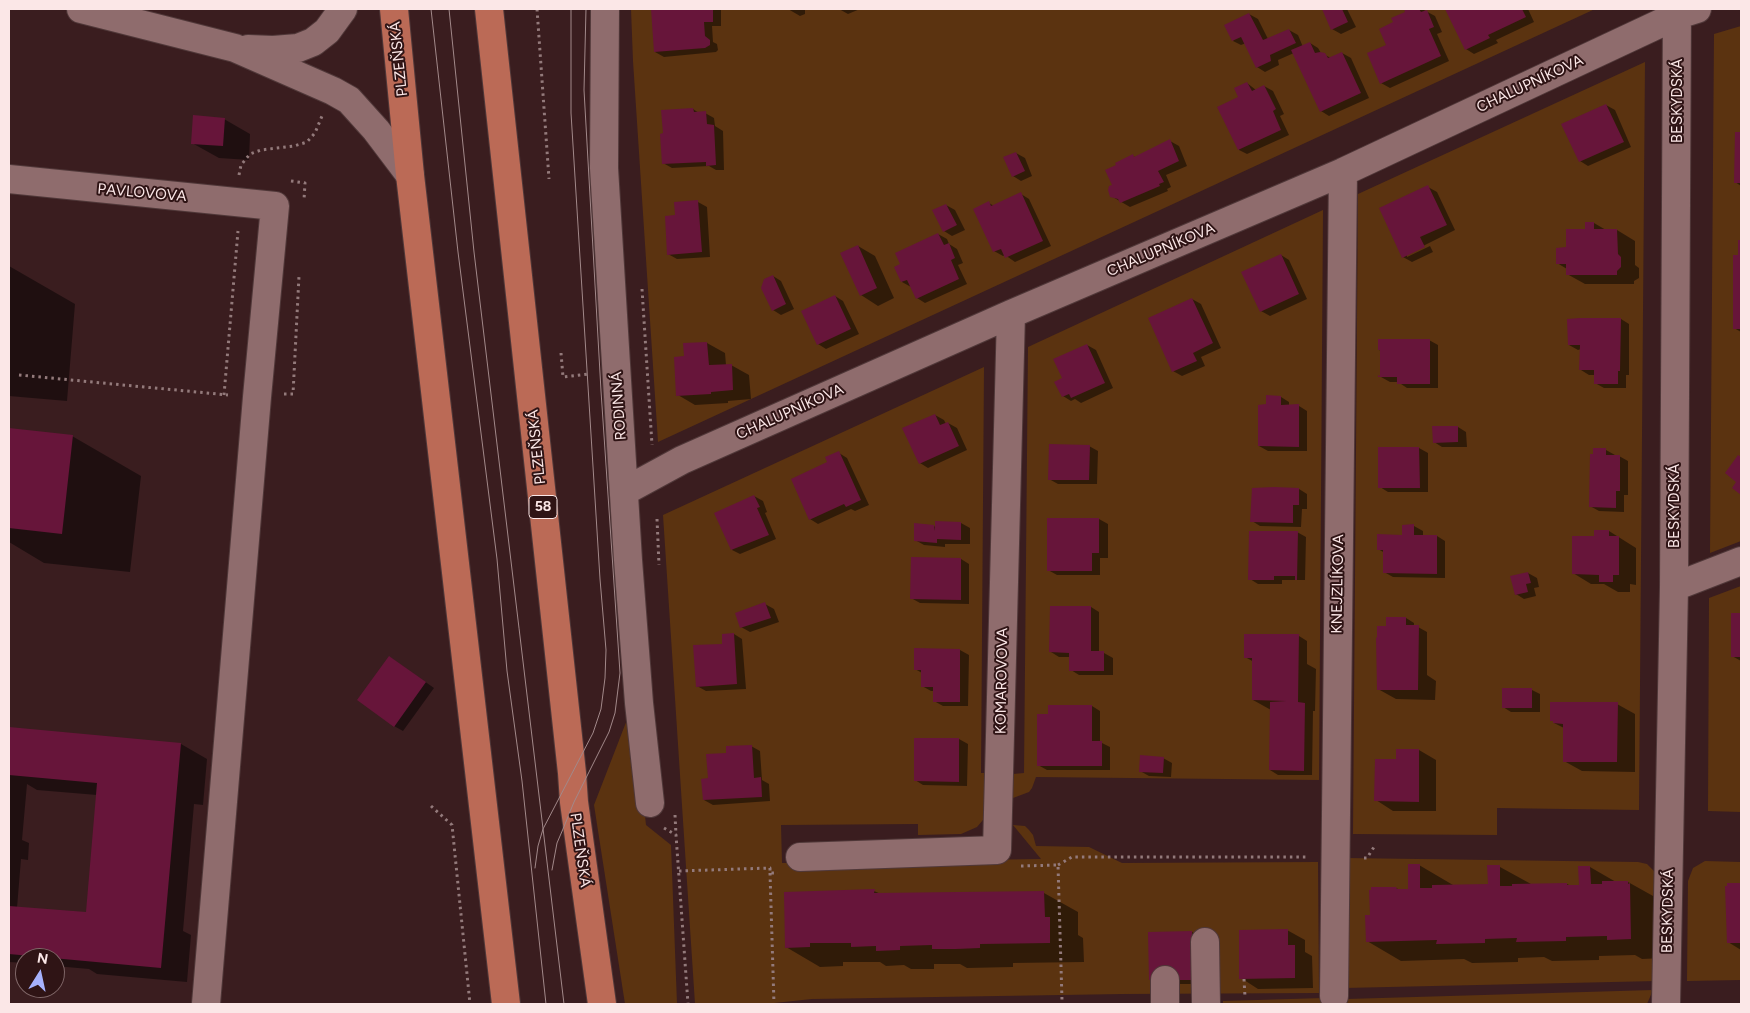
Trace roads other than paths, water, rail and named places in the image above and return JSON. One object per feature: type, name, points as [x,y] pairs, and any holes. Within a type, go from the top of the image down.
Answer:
[{"type":"main road","name":"PLZEŇSKÁ","points":[[394,9],[410,176],[506,1004]]},
{"type":"main road","name":"PLZEŇSKÁ","points":[[489,9],[574,802],[602,1004]]},
{"type":"street","points":[[80,9],[235,48],[333,91],[349,100],[376,130],[410,176]]},
{"type":"street","points":[[235,48],[273,50],[298,48],[313,42],[327,31],[343,9]]},
{"type":"street","name":"RODINNÁ","points":[[605,9],[604,168],[639,703],[650,803]]},
{"type":"street","name":"CHALUPNÍKOVA","points":[[625,491],[682,460],[1011,314],[1343,172],[1684,11]]},
{"type":"street","name":"BESKYDSKÁ","points":[[1666,1004],[1684,11]]},
{"type":"street","name":"KNEJZLÍKOVA","points":[[1334,996],[1343,172]]},
{"type":"street","name":"PAVLOVOVA","points":[[9,179],[275,206],[206,1004]]},
{"type":"street","name":"KOMAROVOVA","points":[[790,865],[998,850],[1011,314]]},
{"type":"street","points":[[1674,587],[1741,562]]},
{"type":"street","points":[[1205,942],[1206,1004]]},
{"type":"tram line","points":[[431,9],[458,252],[497,559],[507,671],[522,781],[546,1004]]},
{"type":"tram line","points":[[449,9],[474,252],[564,1004]]},
{"type":"tram line","points":[[535,868],[543,829],[593,733],[601,709],[605,678],[606,650],[571,113],[571,9]]},
{"type":"tram line","points":[[552,870],[557,843],[574,802],[609,732],[615,713],[620,673],[601,391],[584,90],[586,9]]}]
